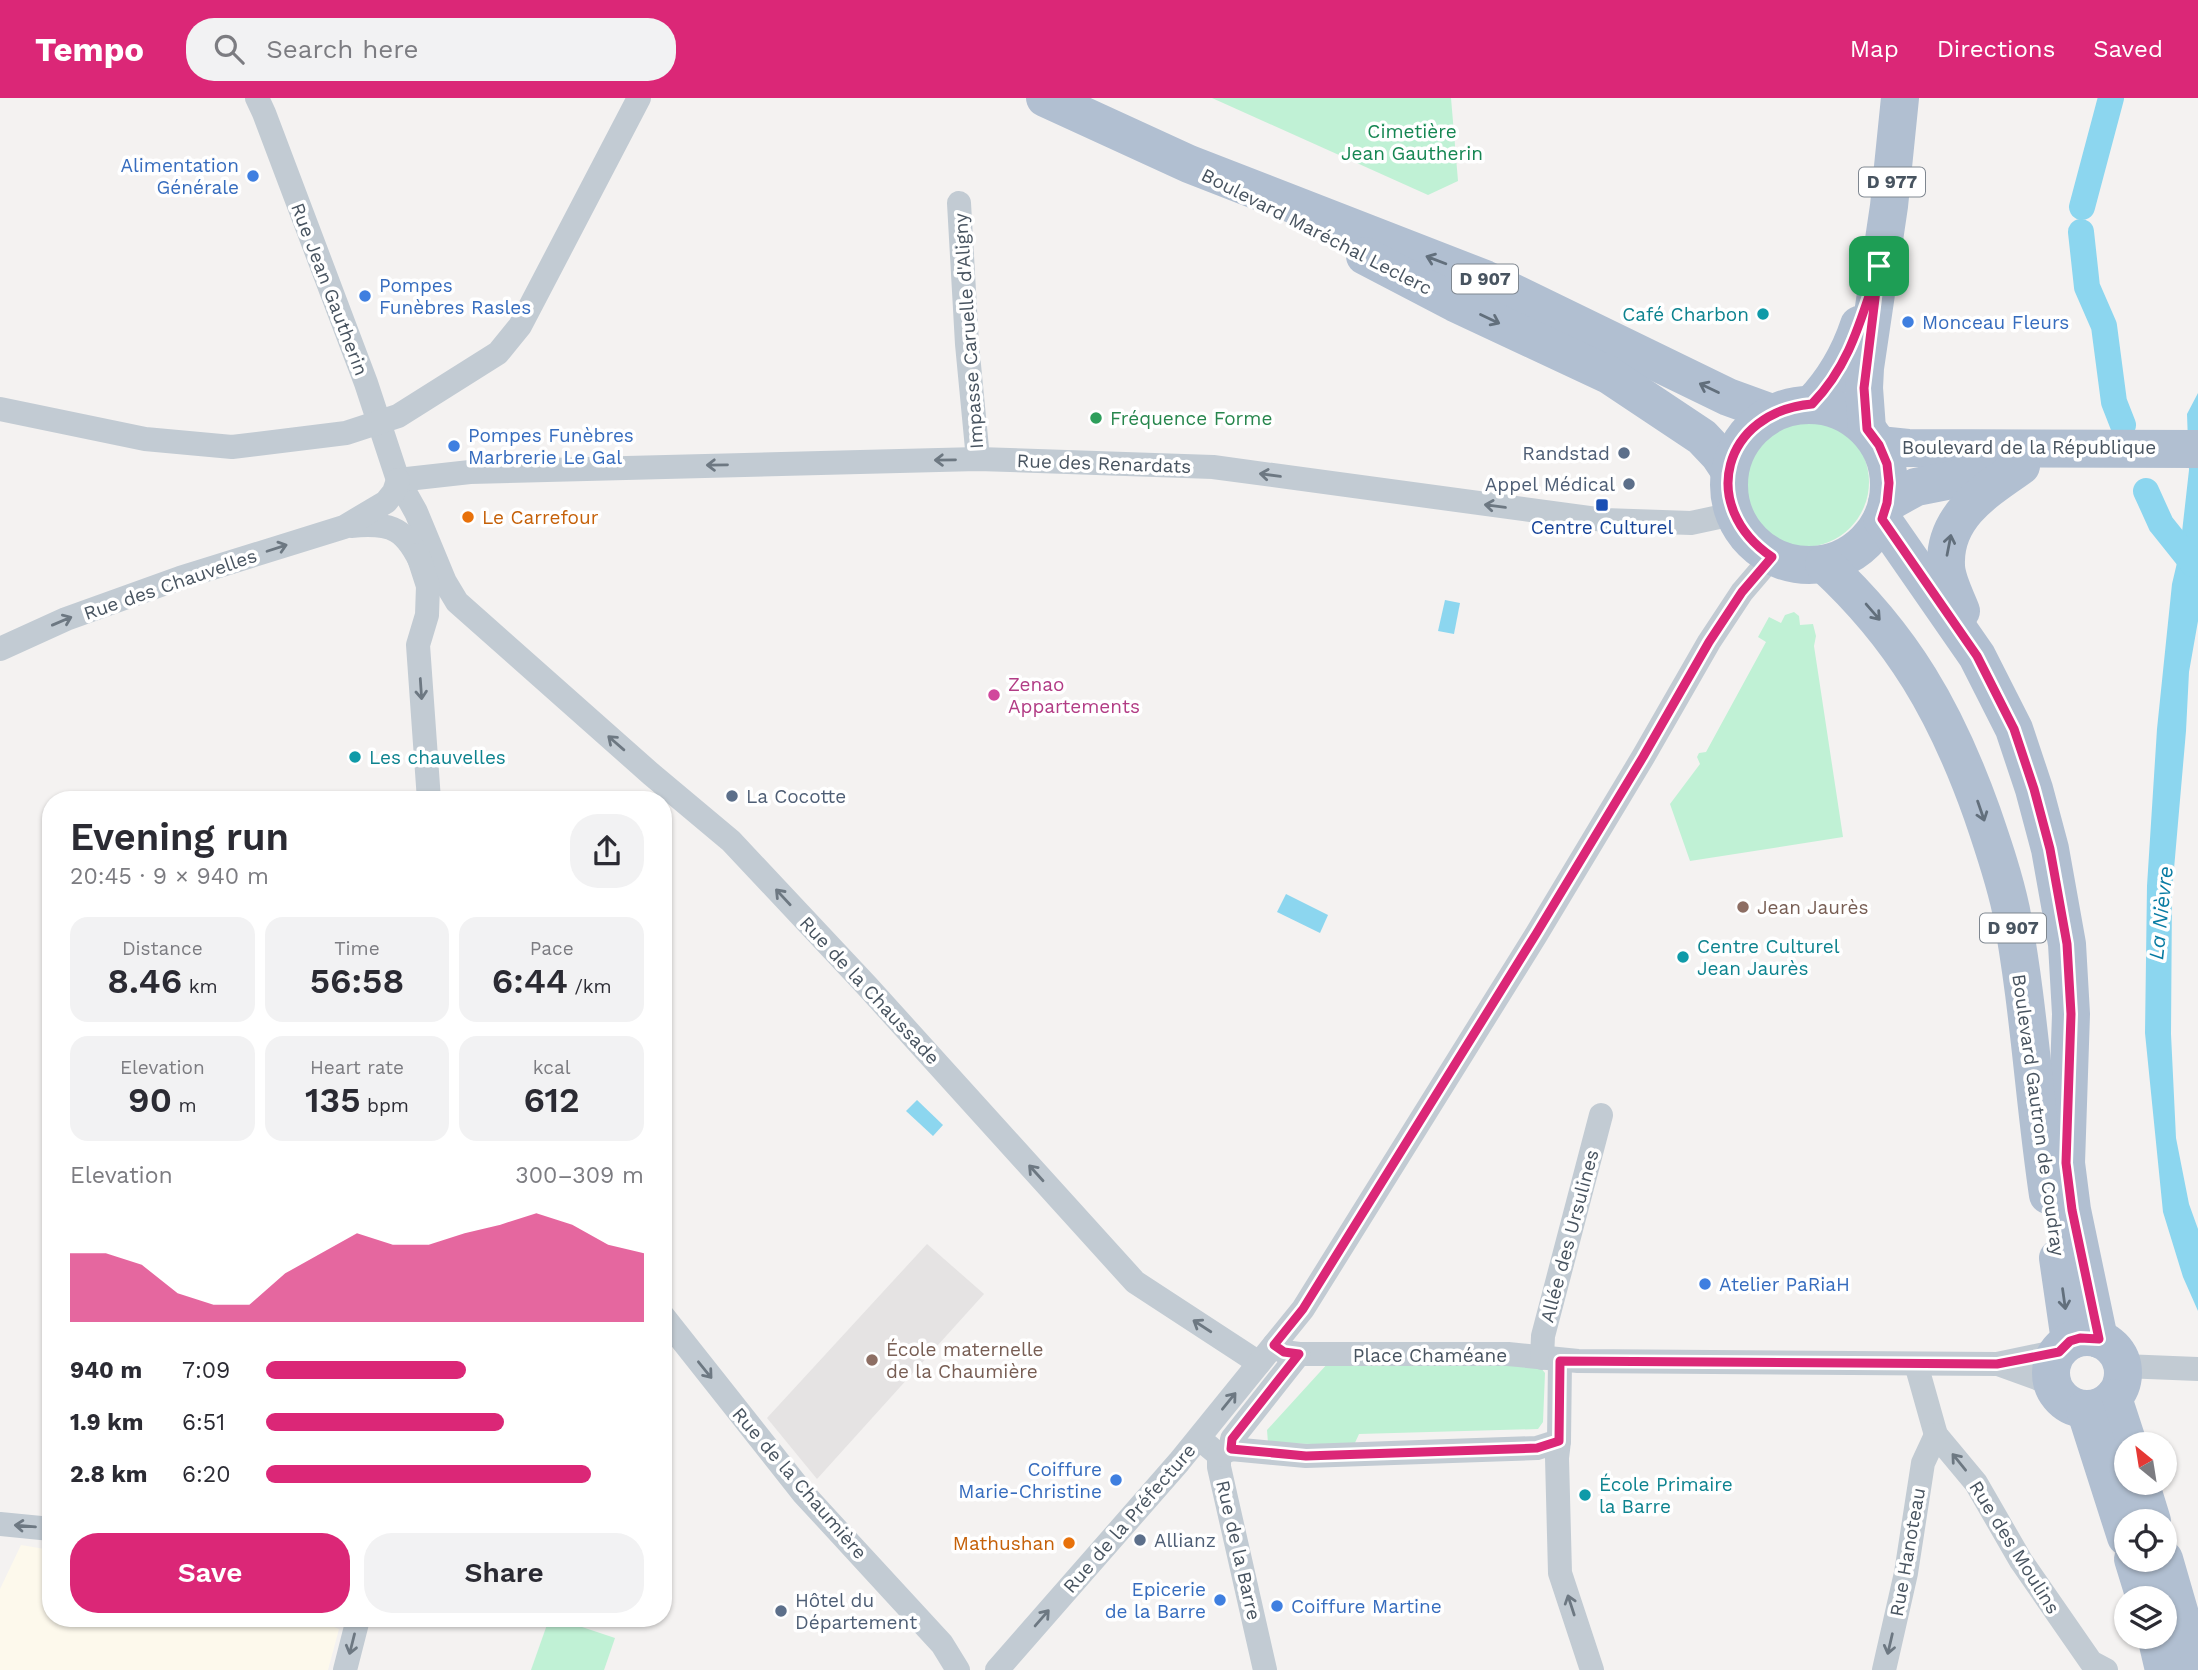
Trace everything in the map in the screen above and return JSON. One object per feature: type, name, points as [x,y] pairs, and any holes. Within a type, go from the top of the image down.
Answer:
[{"type":"main road","name":"Boulevard Maréchal Leclerc","points":[[1045,98],[1189,164],[1455,303],[1609,376],[1702,437],[1713,447],[1729,470]]},
{"type":"main road","name":"D 977","points":[[1873,437],[1864,388],[1865,368],[1889,206],[1900,98]]},
{"type":"main road","name":"Boulevard Maréchal Leclerc","points":[[1189,164],[1485,279],[1728,397],[1772,413]]},
{"type":"main road","name":"D 977","points":[[1812,404],[1826,390],[1843,365],[1879,266]]},
{"type":"main road","points":[[1885,511],[1889,483],[1887,464],[1873,437],[1851,416],[1832,408],[1812,404],[1791,406],[1772,413],[1752,427],[1737,447],[1729,470],[1728,492],[1733,514],[1742,531],[1755,546],[1772,557],[1797,565],[1824,564],[1848,555],[1868,540],[1885,511],[1916,487],[2095,448]]},
{"type":"main road","name":"Boulevard de la République","points":[[1873,437],[1908,448],[2189,449]]},
{"type":"main road","points":[[1977,656],[1946,567],[1949,542],[1954,525],[1970,503],[2021,466]]},
{"type":"main road","name":"Boulevard Gautron de Coudray","points":[[1885,511],[1977,656],[2014,729],[2050,849],[2067,944],[2071,1014],[2066,1163],[2086,1370]]},
{"type":"main road","name":"Boulevard Gautron de Coudray","points":[[1824,564],[1857,594],[1919,675],[1964,762],[1993,845],[2011,909],[2026,1016],[2037,1125],[2086,1370]]},
{"type":"main road","name":"D 907","points":[[2086,1370],[2121,1432]]},
{"type":"main road","name":"D 907","points":[[2086,1370],[2119,1509]]},
{"type":"main road","points":[[2168,1572],[2196,1670]]},
{"type":"main road","points":[[2159,1649],[2164,1670]]},
{"type":"street","name":"Rue Jean Gautherin","points":[[257,98],[379,422],[398,481]]},
{"type":"street","points":[[269,127],[274,98]]},
{"type":"street","points":[[0,409],[145,439],[232,447],[346,433],[398,416],[498,353],[520,326],[639,98]]},
{"type":"street","name":"Impasse Caruelle d'Aligny","points":[[959,203],[967,344],[978,459]]},
{"type":"street","name":"Rue des Renardats","points":[[390,454],[417,464],[470,472]]},
{"type":"street","name":"Rue des Renardats","points":[[398,481],[470,472],[978,459],[1213,467],[1604,520],[1691,523],[1733,514]]},
{"type":"street","points":[[398,481],[402,520],[424,570],[428,586],[429,603],[418,645],[428,791]]},
{"type":"street","name":"Rue des Chauvelles","points":[[344,527],[386,502],[398,481]]},
{"type":"street","name":"Rue de la Chaussade","points":[[398,481],[416,512],[450,592],[465,611],[671,791]]},
{"type":"street","name":"Rue des Chauvelles","points":[[0,649],[66,619],[180,578],[344,527],[377,523],[391,527],[407,539],[424,570]]},
{"type":"street","name":"Rue de la Préfecture","points":[[996,1670],[1198,1438],[1303,1309],[1536,934],[1730,611],[1742,592],[1772,557]]},
{"type":"street","points":[[418,645],[429,631],[438,625],[450,620],[475,619]]},
{"type":"street","name":"Rue de la Chaussade","points":[[672,792],[731,841],[867,986],[1135,1282],[1267,1354]]},
{"type":"street","name":"Allée des Ursulines","points":[[1551,1359],[1543,1336],[1601,1115]]},
{"type":"street","name":"Rue de la Chaumière","points":[[672,1327],[803,1493],[942,1644],[958,1670]]},
{"type":"street","name":"Place Chaméane","points":[[1267,1354],[1508,1354],[1551,1359],[1997,1364],[2086,1370],[2198,1369]]},
{"type":"street","points":[[1299,1354],[1232,1439],[1225,1452],[1306,1456],[1479,1451],[1537,1448],[1559,1441]]},
{"type":"street","points":[[1551,1359],[1559,1441],[1557,1458],[1560,1573],[1592,1670]]},
{"type":"street","points":[[1916,1364],[1936,1435]]},
{"type":"street","name":"Rue des Moulins","points":[[1936,1435],[1976,1483],[2021,1562],[2094,1667]]},
{"type":"street","name":"Rue Hanoteau","points":[[1884,1670],[1906,1573],[1923,1463],[1936,1435]]},
{"type":"street","name":"Rue de la Barre","points":[[1198,1438],[1225,1452],[1219,1467],[1265,1670]]},
{"type":"street","points":[[0,1524],[42,1528]]},
{"type":"street","points":[[345,1670],[356,1627]]},
{"type":"street","name":"Rue de la Chaumière","points":[[942,1644],[978,1665],[996,1670]]},
{"type":"shaded area","name":"École maternelle de la Chaumière","points":[[927,1244],[984,1294],[817,1479],[767,1418]]},
{"type":"shaded area","points":[[21,1545],[42,1548],[42,1627],[339,1629],[328,1670],[0,1670],[0,1589]]},
{"type":"green space","name":"Cimetière Jean Gautherin","points":[[1212,98],[1451,98],[1458,181],[1428,195]]},
{"type":"green space","points":[[1804,417],[1829,422],[1850,436],[1864,457],[1869,482],[1864,507],[1850,528],[1829,542],[1804,547],[1779,542],[1758,528],[1744,507],[1739,482],[1744,457],[1758,436],[1779,422]]},
{"type":"green space","points":[[1794,612],[1799,616],[1800,625],[1813,624],[1816,636],[1814,646],[1843,837],[1690,861],[1670,804],[1700,764],[1697,757],[1699,753],[1706,752],[1766,642],[1758,637],[1769,617],[1781,623],[1785,615]]},
{"type":"green space","points":[[1329,1362],[1493,1363],[1541,1368],[1545,1373],[1543,1422],[1538,1429],[1359,1434],[1354,1445],[1268,1443],[1267,1430]]},
{"type":"green space","points":[[546,1627],[582,1627],[615,1638],[604,1670],[531,1670]]},
{"type":"water","name":"La Nièvre","points":[[2198,393],[2198,621],[2189,672],[2172,892],[2171,1034],[2176,1138],[2189,1204],[2198,1229],[2198,1311],[2183,1277],[2163,1212],[2145,1033],[2147,886],[2157,729],[2172,584],[2180,550],[2189,470],[2187,414]]},
{"type":"water","points":[[1445,600],[1460,603],[1454,634],[1438,631]]},
{"type":"water","points":[[1286,894],[1328,915],[1320,933],[1277,912]]},
{"type":"water","points":[[917,1100],[943,1125],[933,1136],[906,1111]]},
{"type":"waterway","points":[[2082,207],[2111,98]]},
{"type":"waterway","points":[[2081,232],[2087,287],[2104,326],[2114,402],[2123,425]]},
{"type":"waterway","points":[[2146,491],[2161,524],[2193,564]]},
{"type":"place","name":"Alimentation Générale","points":[[253,176]]},
{"type":"place","name":"Pompes Funèbres Rasles","points":[[365,296]]},
{"type":"place","name":"Café Charbon","points":[[1763,314]]},
{"type":"place","name":"Monceau Fleurs","points":[[1908,322]]},
{"type":"place","name":"Fréquence Forme","points":[[1096,418]]},
{"type":"place","name":"Pompes Funèbres Marbrerie Le Gal","points":[[454,446]]},
{"type":"place","name":"Randstad","points":[[1624,453]]},
{"type":"place","name":"Appel Médical","points":[[1629,484]]},
{"type":"place","name":"Centre Culturel","points":[[1602,505]]},
{"type":"place","name":"Le Carrefour","points":[[468,517]]},
{"type":"place","name":"Zenao Appartements","points":[[994,695]]},
{"type":"place","name":"Les chauvelles","points":[[355,757]]},
{"type":"place","name":"La Cocotte","points":[[732,796]]},
{"type":"place","name":"Jean Jaurès","points":[[1743,907]]},
{"type":"place","name":"Centre Culturel Jean Jaurès","points":[[1683,957]]},
{"type":"place","name":"Atelier PaRiaH","points":[[1705,1284]]},
{"type":"place","name":"École maternelle de la Chaumière","points":[[872,1360]]},
{"type":"place","name":"Coiffure Marie-Christine","points":[[1116,1480]]},
{"type":"place","name":"École Primaire la Barre","points":[[1585,1495]]},
{"type":"place","name":"Allianz","points":[[1140,1540]]},
{"type":"place","name":"Mathushan","points":[[1069,1543]]},
{"type":"place","name":"Epicerie de la Barre","points":[[1220,1600]]},
{"type":"place","name":"Coiffure Martine","points":[[1277,1606]]},
{"type":"place","name":"Hôtel du Département","points":[[781,1611]]},
{"type":"route","points":[[1879,266],[1864,388],[1867,429],[1879,445],[1887,464],[1889,483],[1882,519],[1977,656],[2014,729],[2050,849],[2067,944],[2071,1014],[2066,1163],[2072,1210],[2099,1339],[2080,1338],[2070,1341],[2059,1352],[1997,1364],[1560,1361],[1559,1441],[1537,1448],[1306,1456],[1231,1449],[1232,1439],[1299,1354],[1284,1352],[1274,1345],[1303,1309],[1536,934],[1709,642],[1742,592],[1772,557],[1755,546],[1742,531],[1733,514],[1728,492],[1729,470],[1737,447],[1752,427],[1772,413],[1791,406],[1812,404],[1826,390],[1843,365],[1879,266]]}]
